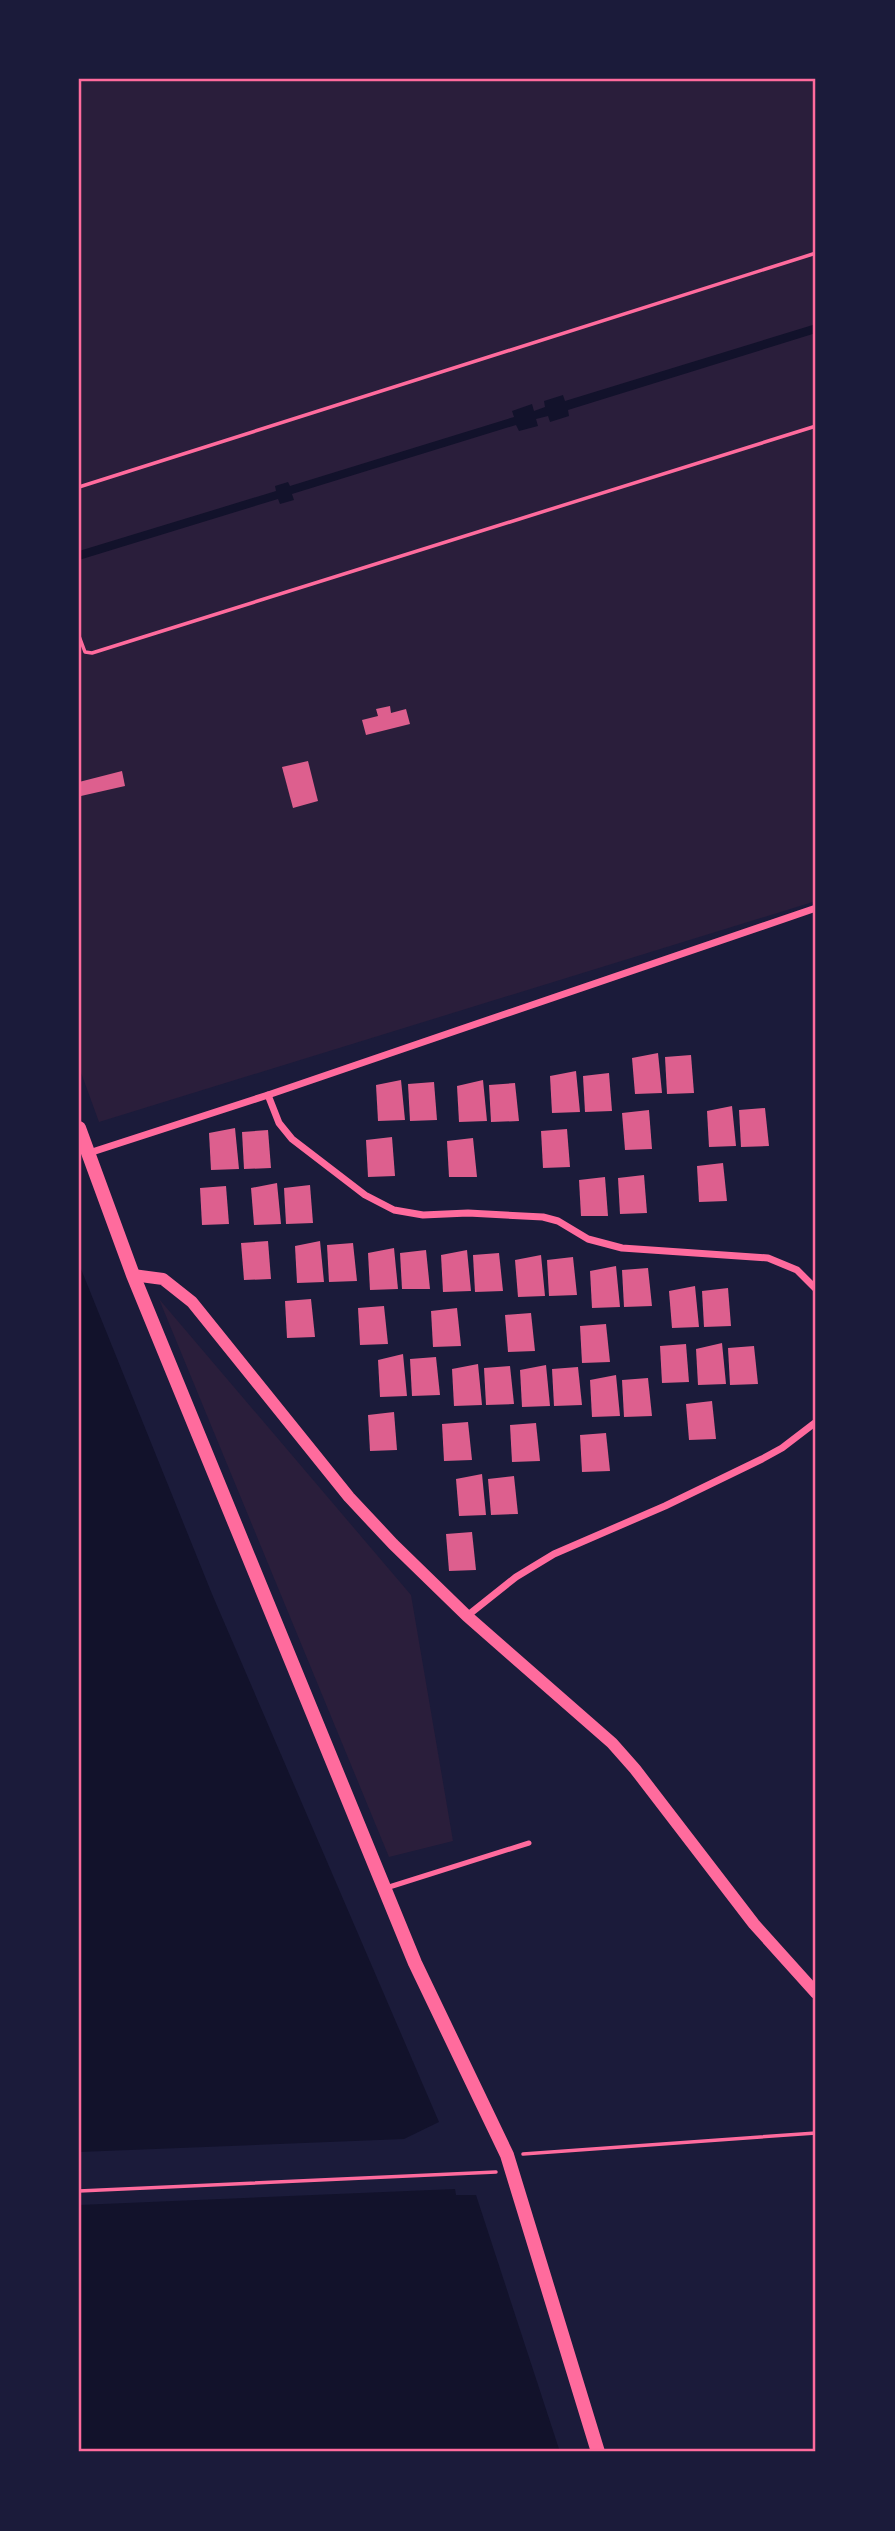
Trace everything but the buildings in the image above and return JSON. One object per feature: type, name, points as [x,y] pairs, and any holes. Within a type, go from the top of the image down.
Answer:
[{"type":"main road","points":[[79,1128],[134,1275],[415,1963],[507,2155],[598,2452]]},
{"type":"street","points":[[89,1153],[268,1095],[816,908]]},
{"type":"street","points":[[268,1095],[279,1123],[292,1139],[365,1195],[394,1210],[424,1215],[468,1213],[543,1217],[558,1221],[588,1239],[622,1248],[768,1258],[797,1270],[816,1289]]},
{"type":"street","points":[[134,1275],[163,1279],[192,1302],[349,1497],[467,1616],[612,1743],[754,1924],[816,1993]]},
{"type":"street","points":[[467,1616],[516,1577],[554,1554],[665,1506],[762,1459],[782,1448],[816,1422]]},
{"type":"lane","points":[[386,1888],[529,1843]]},
{"type":"path","points":[[79,486],[816,253]]},
{"type":"path","points":[[79,636],[85,652],[92,653],[816,426]]},
{"type":"path","points":[[507,2155],[816,2133]]},
{"type":"path","points":[[79,2191],[512,2171]]},
{"type":"shaded area","points":[[79,79],[816,79],[816,901],[99,1122],[79,1067]]},
{"type":"shaded area","points":[[816,324],[816,333],[568,410],[569,416],[550,422],[548,416],[536,419],[538,426],[519,431],[516,425],[292,494],[294,500],[280,504],[278,499],[79,560],[79,551],[276,491],[275,486],[288,482],[290,486],[514,417],[512,411],[532,404],[534,411],[545,407],[544,401],[563,395],[565,401]]},
{"type":"shaded area","points":[[79,1264],[212,1594],[439,2122],[404,2139],[79,2152]]},
{"type":"shaded area","points":[[159,1299],[411,1595],[453,1841],[389,1857]]},
{"type":"shaded area","points":[[455,2189],[456,2195],[476,2195],[560,2452],[79,2452],[79,2205]]}]
